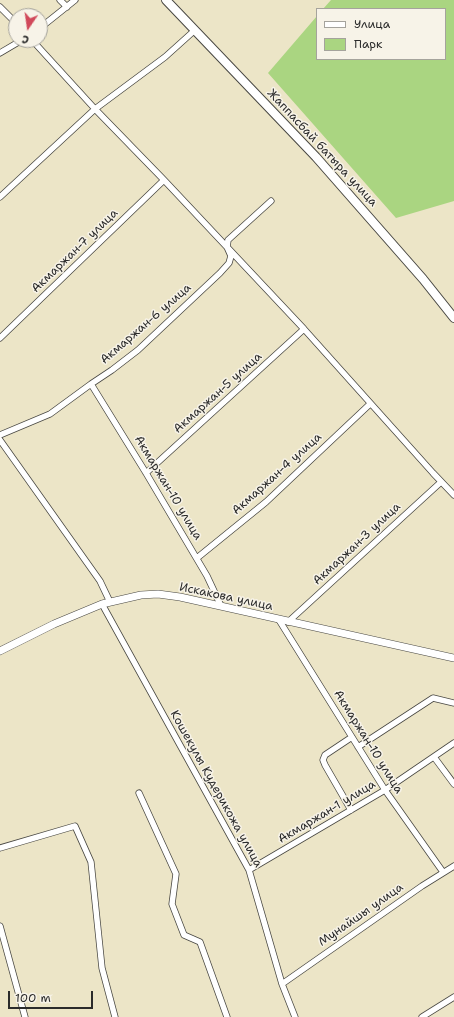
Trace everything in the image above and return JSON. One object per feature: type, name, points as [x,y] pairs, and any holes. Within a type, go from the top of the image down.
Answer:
[{"type":"main road","name":"Жаппасбай батыра улица","points":[[166,0],[316,157],[423,279],[454,318]]},
{"type":"street","points":[[60,0],[67,7]]},
{"type":"street","points":[[48,22],[75,0]]},
{"type":"street","points":[[0,7],[8,16]]},
{"type":"street","points":[[0,197],[95,109],[165,57],[195,30]]},
{"type":"street","points":[[39,48],[95,109],[304,329],[370,404],[454,495]]},
{"type":"street","name":"Акмаржан-7 улица","points":[[0,338],[164,180]]},
{"type":"street","points":[[227,247],[228,240],[271,201]]},
{"type":"street","name":"Акмаржан-6 улица","points":[[0,435],[50,414],[138,350],[229,263],[231,256],[227,247]]},
{"type":"street","name":"Акмаржан-5 улица","points":[[146,473],[304,329]]},
{"type":"street","name":"Акмаржан-10 улица","points":[[91,384],[197,558],[216,592],[221,606]]},
{"type":"street","name":"Акмаржан-4 улица","points":[[197,558],[266,502],[370,404]]},
{"type":"street","points":[[0,440],[100,581],[110,602]]},
{"type":"street","name":"Акмаржан-3 улица","points":[[288,622],[441,482]]},
{"type":"street","name":"Искакова улица","points":[[0,651],[54,624],[102,604],[141,595],[158,594],[180,597],[454,658]]},
{"type":"street","name":"Кошекулы Кудерикожа улица","points":[[102,604],[249,870],[282,984],[295,1017]]},
{"type":"street","name":"Акмаржан-10 улица","points":[[279,620],[385,790],[443,872]]},
{"type":"street","points":[[358,747],[433,698],[454,703]]},
{"type":"street","points":[[351,810],[323,760],[324,755],[352,737]]},
{"type":"street","name":"Акмаржан-1 улица","points":[[249,870],[385,790],[454,743]]},
{"type":"street","points":[[434,757],[454,784]]},
{"type":"street","points":[[139,792],[176,874],[172,904],[184,935],[200,942],[227,1017]]},
{"type":"street","points":[[0,848],[76,826],[92,862],[102,968],[116,1017]]},
{"type":"street","name":"Мунайшы улица","points":[[282,984],[443,872],[454,866]]},
{"type":"street","points":[[0,926],[25,1017]]},
{"type":"street","points":[[422,1017],[454,997]]},
{"type":"green space","points":[[331,0],[454,0],[454,201],[396,218],[268,73],[316,17],[316,60],[446,60],[446,8],[324,8]]}]
